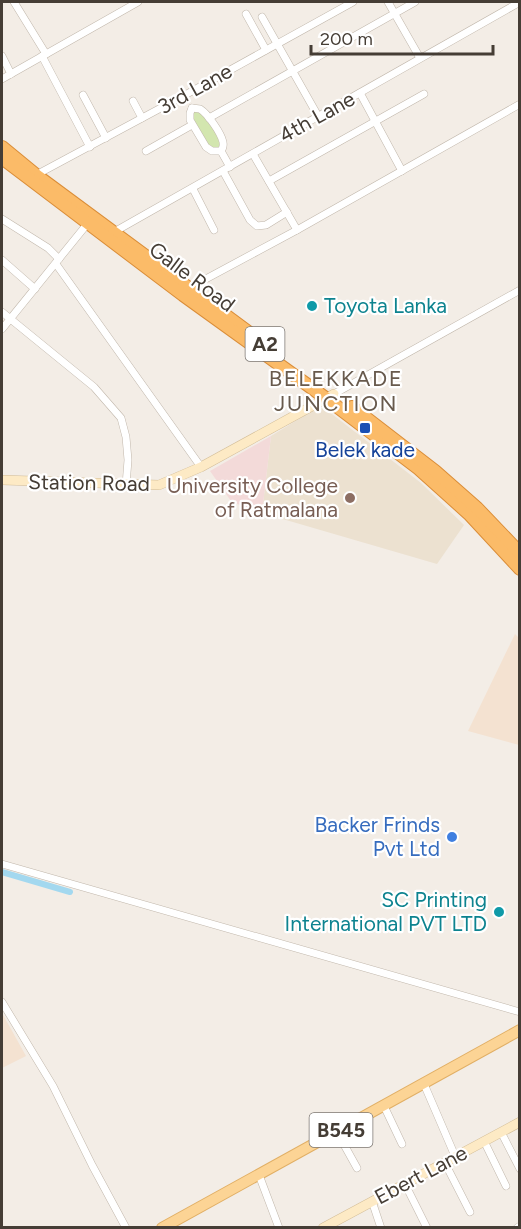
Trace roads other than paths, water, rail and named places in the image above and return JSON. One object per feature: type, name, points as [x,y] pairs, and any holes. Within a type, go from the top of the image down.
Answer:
[{"type":"highway","name":"Galle Road","points":[[2,148],[331,396],[440,487],[469,514],[519,569]]},
{"type":"highway","name":"Galle Road","points":[[2,158],[183,295],[429,466],[477,508],[519,553]]},
{"type":"main road","name":"B545","points":[[162,1227],[519,1030]]},
{"type":"street","points":[[14,2],[44,55],[90,147]]},
{"type":"street","points":[[2,79],[138,2]]},
{"type":"street","name":"3rd Lane","points":[[36,175],[353,2]]},
{"type":"street","points":[[388,2],[420,58]]},
{"type":"street","points":[[209,118],[415,2]]},
{"type":"street","name":"4th Lane","points":[[114,232],[519,2]]},
{"type":"street","points":[[246,14],[266,50]]},
{"type":"street","points":[[262,17],[318,116]]},
{"type":"street","points":[[2,56],[11,74]]},
{"type":"street","points":[[360,93],[402,171]]},
{"type":"street","points":[[269,181],[424,94]]},
{"type":"street","points":[[83,95],[106,138]]},
{"type":"street","points":[[185,95],[192,108],[189,116],[192,125],[209,150],[221,152]]},
{"type":"street","points":[[133,101],[142,118]]},
{"type":"street","points":[[189,288],[519,105]]},
{"type":"street","points":[[192,108],[200,109],[209,118],[223,141],[221,152]]},
{"type":"street","points":[[146,151],[192,125]]},
{"type":"street","points":[[221,152],[230,167]]},
{"type":"street","points":[[253,154],[297,230]]},
{"type":"street","points":[[223,171],[250,220],[257,226],[266,225],[287,212]]},
{"type":"street","points":[[192,189],[214,230]]},
{"type":"street","points":[[2,219],[48,248],[201,467]]},
{"type":"street","points":[[2,329],[88,223]]},
{"type":"street","points":[[2,260],[35,289]]},
{"type":"street","points":[[331,396],[519,290]]},
{"type":"street","points":[[2,312],[94,387],[121,418],[126,437],[128,460],[126,485]]},
{"type":"street","name":"Station Road","points":[[2,480],[159,486],[201,467],[331,396]]},
{"type":"street","points":[[2,864],[519,1012]]},
{"type":"street","points":[[2,1002],[52,1086],[126,1227]]},
{"type":"street","points":[[424,1084],[455,1156]]},
{"type":"street","points":[[384,1106],[402,1144]]},
{"type":"street","name":"Ebert Lane","points":[[323,1227],[519,1122]]},
{"type":"street","points":[[337,1132],[357,1168]]},
{"type":"street","points":[[501,1132],[519,1169]]},
{"type":"street","points":[[484,1141],[506,1186]]},
{"type":"street","points":[[445,1163],[470,1212]]},
{"type":"street","points":[[259,1175],[279,1227]]},
{"type":"street","points":[[405,1185],[427,1227]]},
{"type":"street","points":[[372,1201],[381,1227]]},
{"type":"waterway","points":[[2,872],[70,892]]},
{"type":"place","name":"Toyota Lanka","points":[[312,306]]},
{"type":"place","name":"Belek kade","points":[[365,428]]},
{"type":"place","name":"University College of Ratmalana","points":[[350,498]]},
{"type":"place","name":"Backer Frinds Pvt Ltd","points":[[452,837]]},
{"type":"place","name":"SC Printing International PVT LTD","points":[[499,912]]},
{"type":"district","name":"BELEKKADE JUNCTION","points":[[336,390]]}]
